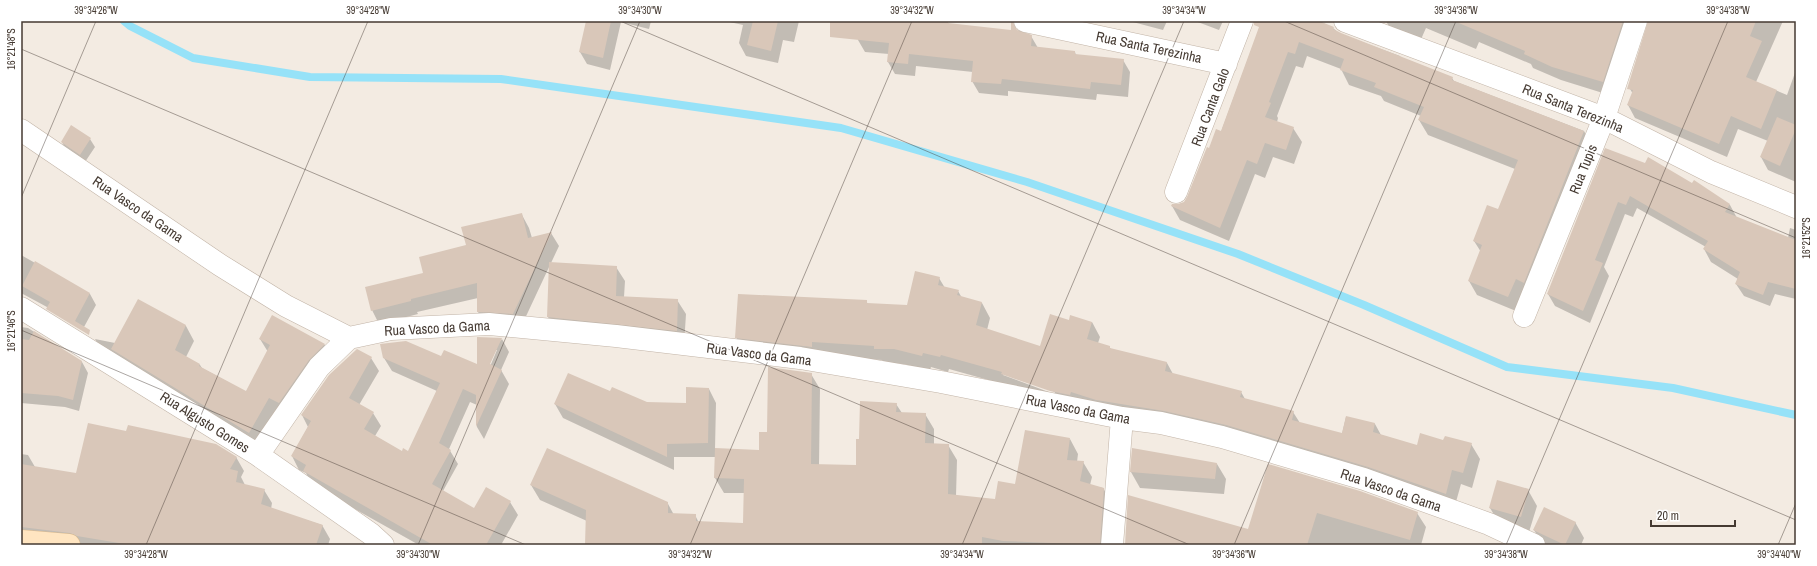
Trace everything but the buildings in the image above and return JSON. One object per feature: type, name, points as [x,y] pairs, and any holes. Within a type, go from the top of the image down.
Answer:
[{"type":"street","name":"Rua Santa Terezinha","points":[[1024,21],[1226,64]]},
{"type":"street","name":"Rua Canta Galo","points":[[1176,192],[1242,21]]},
{"type":"street","name":"Rua Santa Terezinha","points":[[1345,21],[1604,118],[1711,172],[1796,207]]},
{"type":"street","name":"Rua Tupis","points":[[1524,316],[1604,118],[1636,21]]},
{"type":"street","name":"Rua Vasco da Gama","points":[[21,130],[240,277],[286,306],[349,338],[391,329],[489,324],[616,336],[800,358],[941,382],[1122,418],[1161,422],[1222,437],[1364,479],[1489,524],[1534,545]]},
{"type":"street","name":"Rua Algusto Gomes","points":[[21,308],[258,455],[371,534],[384,545]]},
{"type":"street","points":[[258,455],[319,367],[349,338]]},
{"type":"street","points":[[1112,545],[1122,418]]},
{"type":"street","points":[[21,541],[69,545]]},
{"type":"waterway","points":[[124,21],[130,26],[193,58],[310,77],[501,79],[841,128],[1027,182],[1238,254],[1364,305],[1507,367],[1673,388],[1796,415]]}]
